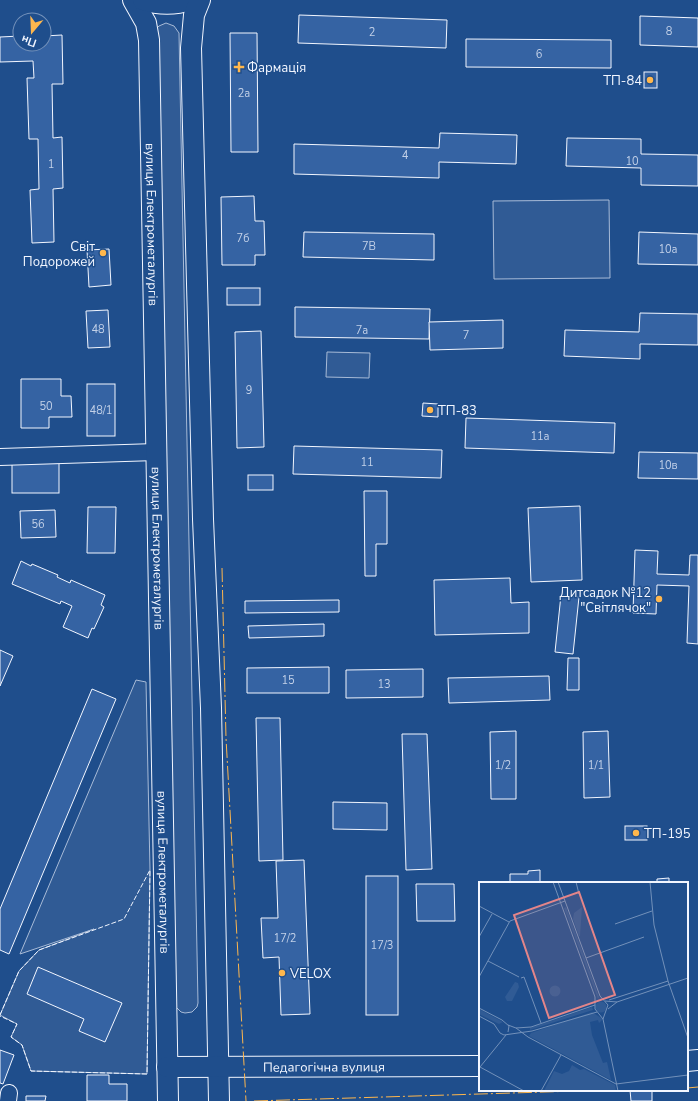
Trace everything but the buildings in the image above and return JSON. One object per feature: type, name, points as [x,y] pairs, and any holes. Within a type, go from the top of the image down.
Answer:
[{"type":"main road","name":"вулиця Електрометалургів","points":[[133,0],[146,23],[149,40],[168,1101]]},
{"type":"main road","points":[[143,0],[164,4],[178,4],[191,0]]},
{"type":"main road","points":[[200,0],[193,20],[191,48],[203,518],[211,708],[219,1101]]},
{"type":"main road","points":[[688,1061],[698,1060]]},
{"type":"main road","name":"Педагогічна вулиця","points":[[167,1067],[479,1066]]},
{"type":"street","points":[[0,457],[156,452]]},
{"type":"shaded area","points":[[166,23],[174,26],[179,33],[198,1003],[197,1007],[192,1012],[185,1013],[181,1012],[176,1007],[156,29]]},
{"type":"shaded area","points":[[609,200],[610,278],[494,279],[493,201]]},
{"type":"shaded area","points":[[327,352],[370,353],[369,378],[326,377]]},
{"type":"shaded area","points":[[136,680],[146,682],[150,870],[147,1074],[31,1071],[22,1045],[11,1037],[17,1024],[0,1015],[19,971],[39,950],[94,929],[20,954]]},
{"type":"fence","points":[[0,1015],[19,971],[39,950],[124,919],[150,870],[147,1074],[31,1071],[22,1045],[11,1037],[17,1024],[0,1016]]},
{"type":"power","points":[[222,568],[226,738],[246,1101]]},
{"type":"power","points":[[688,1088],[698,1087]]},
{"type":"power","points":[[254,1101],[577,1091]]},
{"type":"place","name":"Фармація","points":[[239,67]]},
{"type":"place","name":"ТП-84","points":[[650,80]]},
{"type":"place","name":"Світ Подорожей","points":[[103,253]]},
{"type":"place","name":"ТП-83","points":[[430,410]]},
{"type":"place","name":"Дитсадок №12 \"Світлячок\"","points":[[659,599]]},
{"type":"place","name":"ТП-195","points":[[636,833]]},
{"type":"place","name":"VELOX","points":[[282,973]]}]
